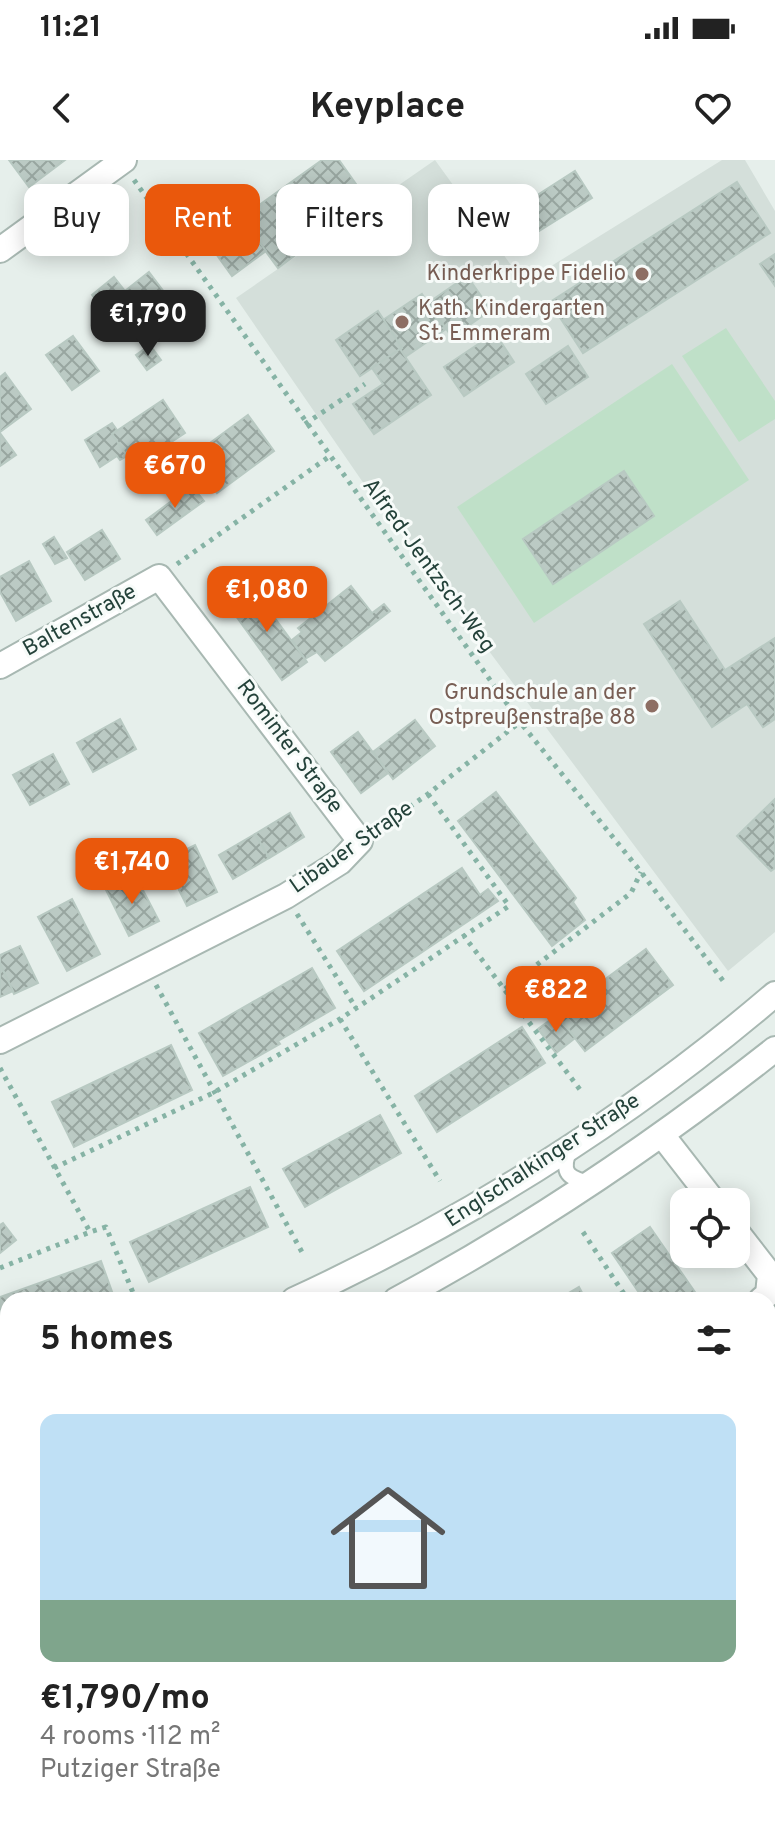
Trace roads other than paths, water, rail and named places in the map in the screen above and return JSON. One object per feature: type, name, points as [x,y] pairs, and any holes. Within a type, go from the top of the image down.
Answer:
[{"type":"street","points":[[0,250],[122,161]]},
{"type":"street","name":"Baltenstraße","points":[[0,666],[159,577]]},
{"type":"street","name":"Rominter Straße","points":[[159,577],[360,841]]},
{"type":"street","name":"Libauer Straße","points":[[0,1041],[286,896],[340,862],[360,841]]},
{"type":"street","name":"Englschalkinger Straße","points":[[310,1292],[437,1229],[571,1148],[709,1048],[775,994]]},
{"type":"street","name":"Englschalkinger Straße","points":[[411,1292],[592,1184],[775,1049]]},
{"type":"street","points":[[662,1135],[703,1188]]},
{"type":"street","points":[[750,1249],[770,1275],[768,1292]]},
{"type":"lane","points":[[571,1148],[565,1163],[568,1175],[592,1184]]},
{"type":"place","name":"Kinderkrippe Fidelio","points":[[642,274]]},
{"type":"place","name":"Kath. Kindergarten St. Emmeram","points":[[402,322]]},
{"type":"place","name":"Grundschule an der Ostpreußenstraße 88","points":[[652,706]]}]
